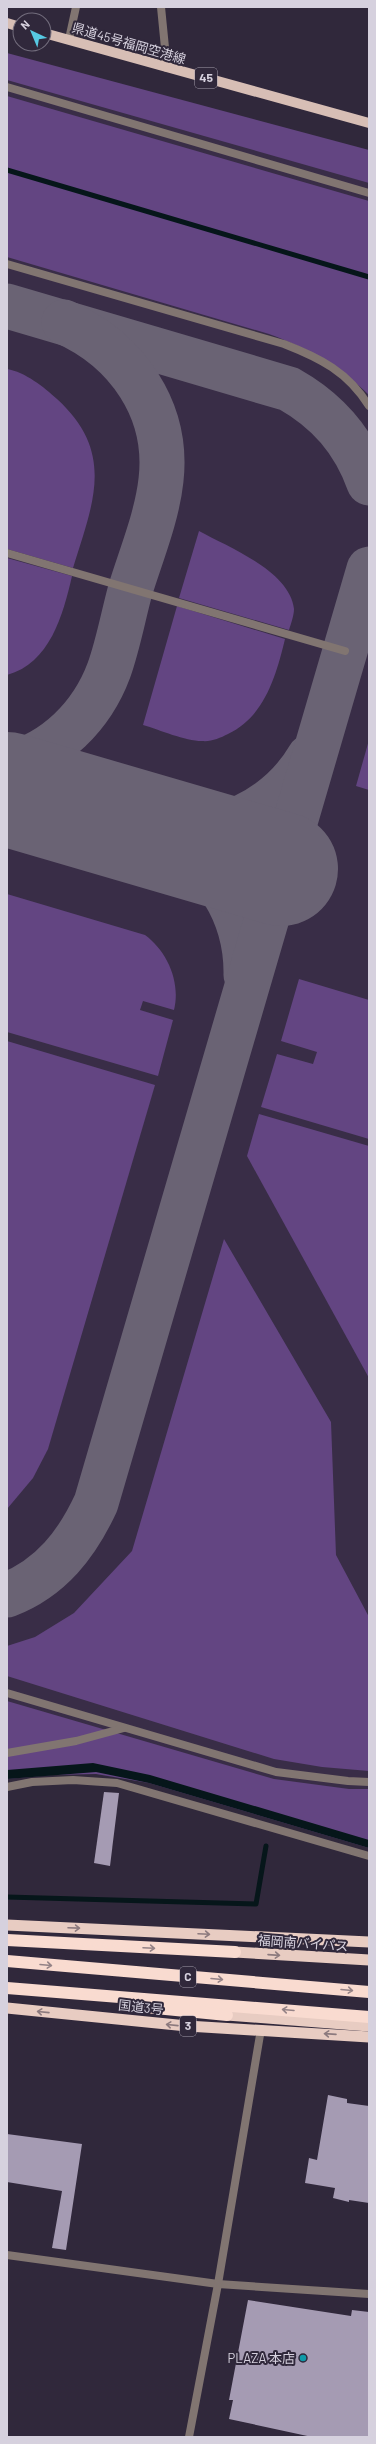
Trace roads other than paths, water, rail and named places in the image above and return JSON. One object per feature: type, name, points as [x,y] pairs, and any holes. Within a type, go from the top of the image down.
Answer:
[{"type":"highway","points":[[7,1925],[369,1942]]},
{"type":"highway","points":[[7,1940],[235,1952]]},
{"type":"highway","name":"福岡南バイパス","points":[[235,1952],[369,1960]]},
{"type":"highway","name":"C","points":[[7,1961],[369,1992]]},
{"type":"highway","points":[[7,1989],[227,2015],[369,2026]]},
{"type":"highway","name":"C","points":[[7,1989],[369,2017]]},
{"type":"highway","name":"国道3号","points":[[7,2008],[187,2026],[369,2036]]},
{"type":"main road","name":"県道45号福岡空港線","points":[[52,35],[369,123]]},
{"type":"street","points":[[69,39],[76,7]]},
{"type":"street","points":[[161,7],[167,68]]},
{"type":"street","points":[[7,87],[369,192]]},
{"type":"street","points":[[7,264],[284,344],[317,357],[341,374],[362,396],[369,406]]},
{"type":"street","points":[[7,553],[345,651]]},
{"type":"street","points":[[7,1693],[276,1772],[348,1781],[369,1782]]},
{"type":"street","points":[[7,1753],[76,1741],[125,1728]]},
{"type":"street","points":[[7,1787],[32,1782],[73,1780],[117,1783],[369,1856]]},
{"type":"street","points":[[189,2437],[218,2284],[261,2029]]},
{"type":"street","points":[[7,2255],[218,2284],[369,2294]]},
{"type":"waterway","points":[[7,170],[369,277]]},
{"type":"waterway","points":[[7,1897],[256,1904],[266,1846]]},
{"type":"place","name":"PLAZA 本店","points":[[303,2358]]}]
